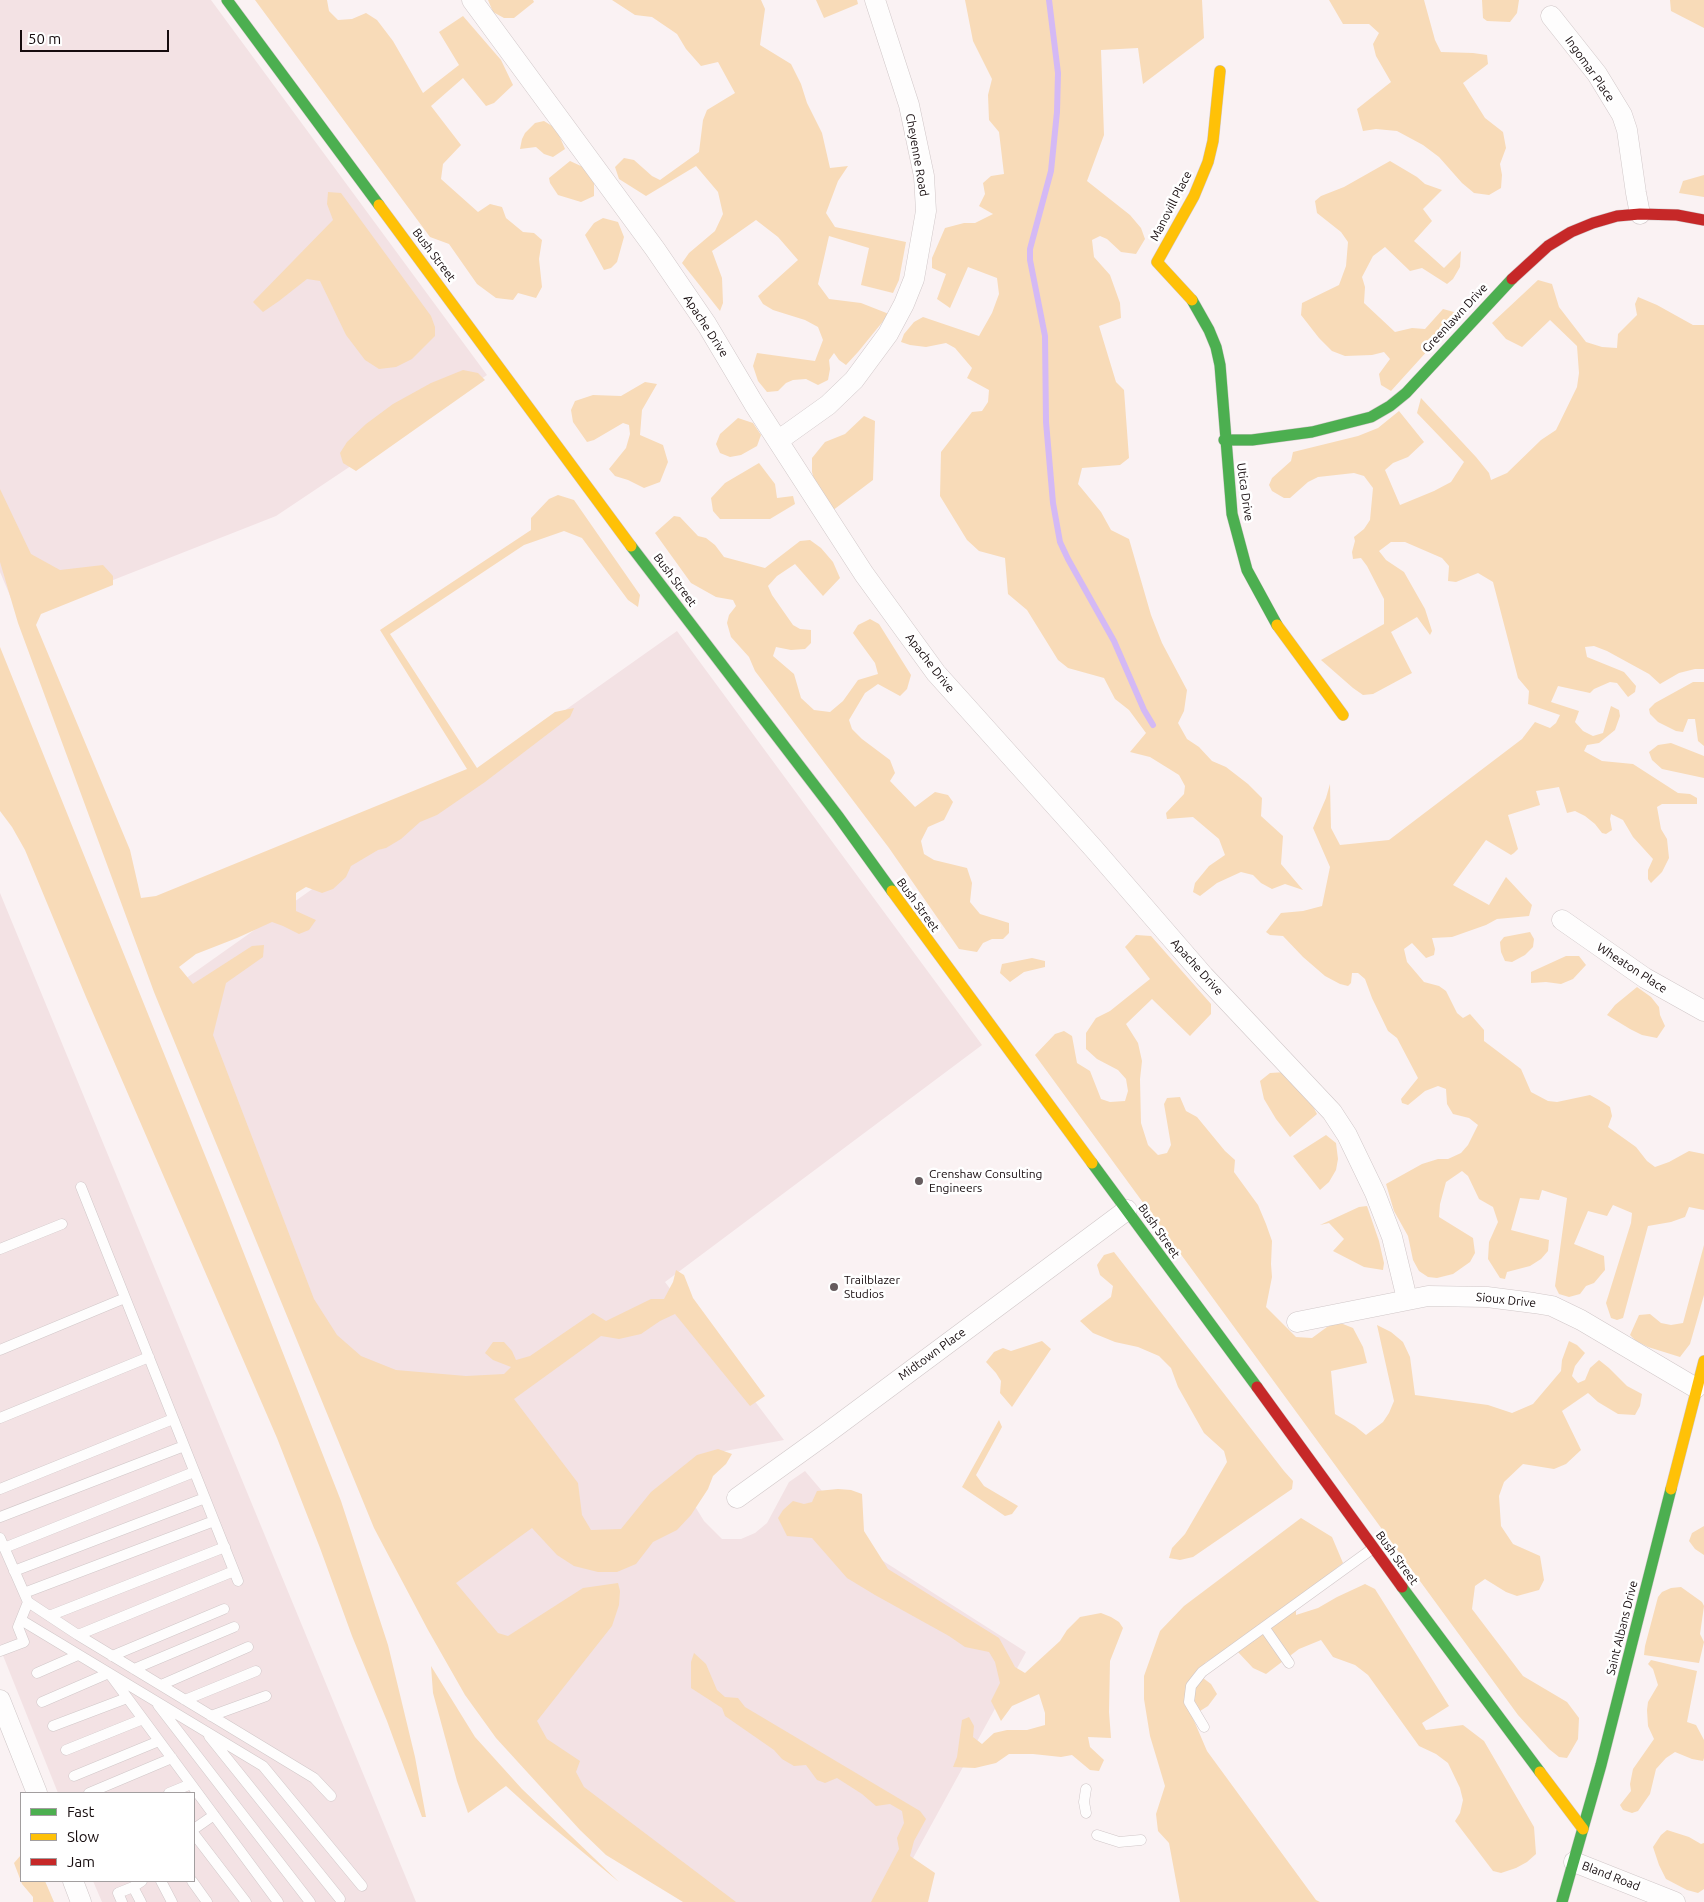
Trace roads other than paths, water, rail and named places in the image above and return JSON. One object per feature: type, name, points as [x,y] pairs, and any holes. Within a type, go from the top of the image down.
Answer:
[{"type":"street","name":"Bush Street","points":[[227,0],[630,544],[838,816],[1373,1548],[1510,1734],[1583,1829]]},
{"type":"street","name":"Apache Drive","points":[[472,0],[655,249],[707,325],[754,404],[779,440],[812,495],[872,587],[936,673],[1094,849],[1204,976],[1332,1112],[1347,1135],[1382,1211],[1392,1237],[1407,1299]]},
{"type":"street","name":"Cheyenne Road","points":[[779,440],[828,405],[854,380],[888,334],[904,304],[914,279],[926,211],[924,176],[909,105],[875,0]]},
{"type":"street","name":"Ingomar Place","points":[[1551,16],[1597,74],[1622,115],[1628,130],[1640,214]]},
{"type":"street","name":"Manovill Place","points":[[1157,262],[1190,203],[1208,162],[1213,141],[1220,72]]},
{"type":"street","name":"Greenlawn Drive","points":[[1224,440],[1252,440],[1312,432],[1371,417],[1390,406],[1406,393],[1506,284],[1548,246],[1571,232],[1617,216],[1640,214],[1677,215],[1704,220]]},
{"type":"street","name":"Utica Drive","points":[[1157,262],[1190,298],[1209,330],[1216,347],[1220,365],[1224,440],[1232,514],[1247,570],[1269,613],[1290,645],[1343,715]]},
{"type":"street","name":"Wheaton Place","points":[[1562,920],[1645,978],[1704,1011]]},
{"type":"street","name":"Midtown Place","points":[[737,1498],[1127,1210]]},
{"type":"street","name":"Sioux Drive","points":[[1297,1322],[1407,1299],[1453,1295],[1487,1297],[1552,1306],[1581,1320],[1696,1388]]},
{"type":"street","name":"Saint Albans Drive","points":[[1562,1902],[1606,1748],[1704,1360]]},
{"type":"street","points":[[0,1700],[37,1792]]},
{"type":"street","name":"Bland Road","points":[[1574,1862],[1675,1902]]},
{"type":"street","points":[[73,1882],[81,1902]]},
{"type":"lane","points":[[78,1635],[236,1576],[81,1187]]},
{"type":"lane","points":[[0,1249],[62,1224]]},
{"type":"lane","points":[[0,1350],[125,1298]]},
{"type":"lane","points":[[0,1418],[149,1357]]},
{"type":"lane","points":[[0,1489],[173,1419]]},
{"type":"lane","points":[[0,1516],[184,1446]]},
{"type":"lane","points":[[194,1472],[2,1543],[26,1597],[48,1616],[314,1778],[331,1796]]},
{"type":"lane","points":[[14,1571],[205,1498]]},
{"type":"lane","points":[[26,1597],[214,1522]]},
{"type":"lane","points":[[48,1616],[225,1547]]},
{"type":"lane","points":[[1204,1727],[1189,1702],[1192,1686],[1202,1672],[1373,1548]]},
{"type":"lane","points":[[0,1651],[24,1642],[18,1627],[26,1597]]},
{"type":"lane","points":[[112,1656],[224,1609]]},
{"type":"lane","points":[[21,1620],[263,1766],[362,1886]]},
{"type":"lane","points":[[134,1669],[234,1627]]},
{"type":"lane","points":[[1264,1627],[1289,1663]]},
{"type":"lane","points":[[161,1685],[248,1647]]},
{"type":"lane","points":[[37,1673],[78,1655]]},
{"type":"lane","points":[[185,1700],[256,1671]]},
{"type":"lane","points":[[109,1673],[278,1902]]},
{"type":"lane","points":[[42,1702],[109,1673]]},
{"type":"lane","points":[[211,1716],[266,1696]]},
{"type":"lane","points":[[53,1726],[127,1698]]},
{"type":"lane","points":[[154,1700],[310,1902]]},
{"type":"lane","points":[[66,1750],[143,1719]]},
{"type":"lane","points":[[205,1731],[340,1899]]},
{"type":"lane","points":[[74,1776],[159,1741]]},
{"type":"lane","points":[[91,1792],[172,1758]]},
{"type":"lane","points":[[171,1792],[191,1784]]},
{"type":"lane","points":[[1086,1789],[1084,1802],[1086,1813]]},
{"type":"lane","points":[[195,1828],[214,1815]]},
{"type":"lane","points":[[195,1835],[246,1902]]},
{"type":"lane","points":[[1097,1835],[1119,1842],[1141,1840]]},
{"type":"lane","points":[[122,1902],[118,1893],[140,1882]]},
{"type":"lane","points":[[162,1882],[172,1902]]},
{"type":"lane","points":[[193,1882],[207,1902]]},
{"type":"lane","points":[[133,1887],[141,1902]]},
{"type":"waterway","points":[[1049,0],[1058,73],[1057,112],[1051,171],[1030,249],[1030,260],[1045,336],[1046,422],[1053,503],[1060,542],[1114,641],[1144,710],[1153,725]]},
{"type":"place","name":"Crenshaw Consulting Engineers","points":[[919,1181]]},
{"type":"place","name":"Trailblazer Studios","points":[[834,1287]]}]
